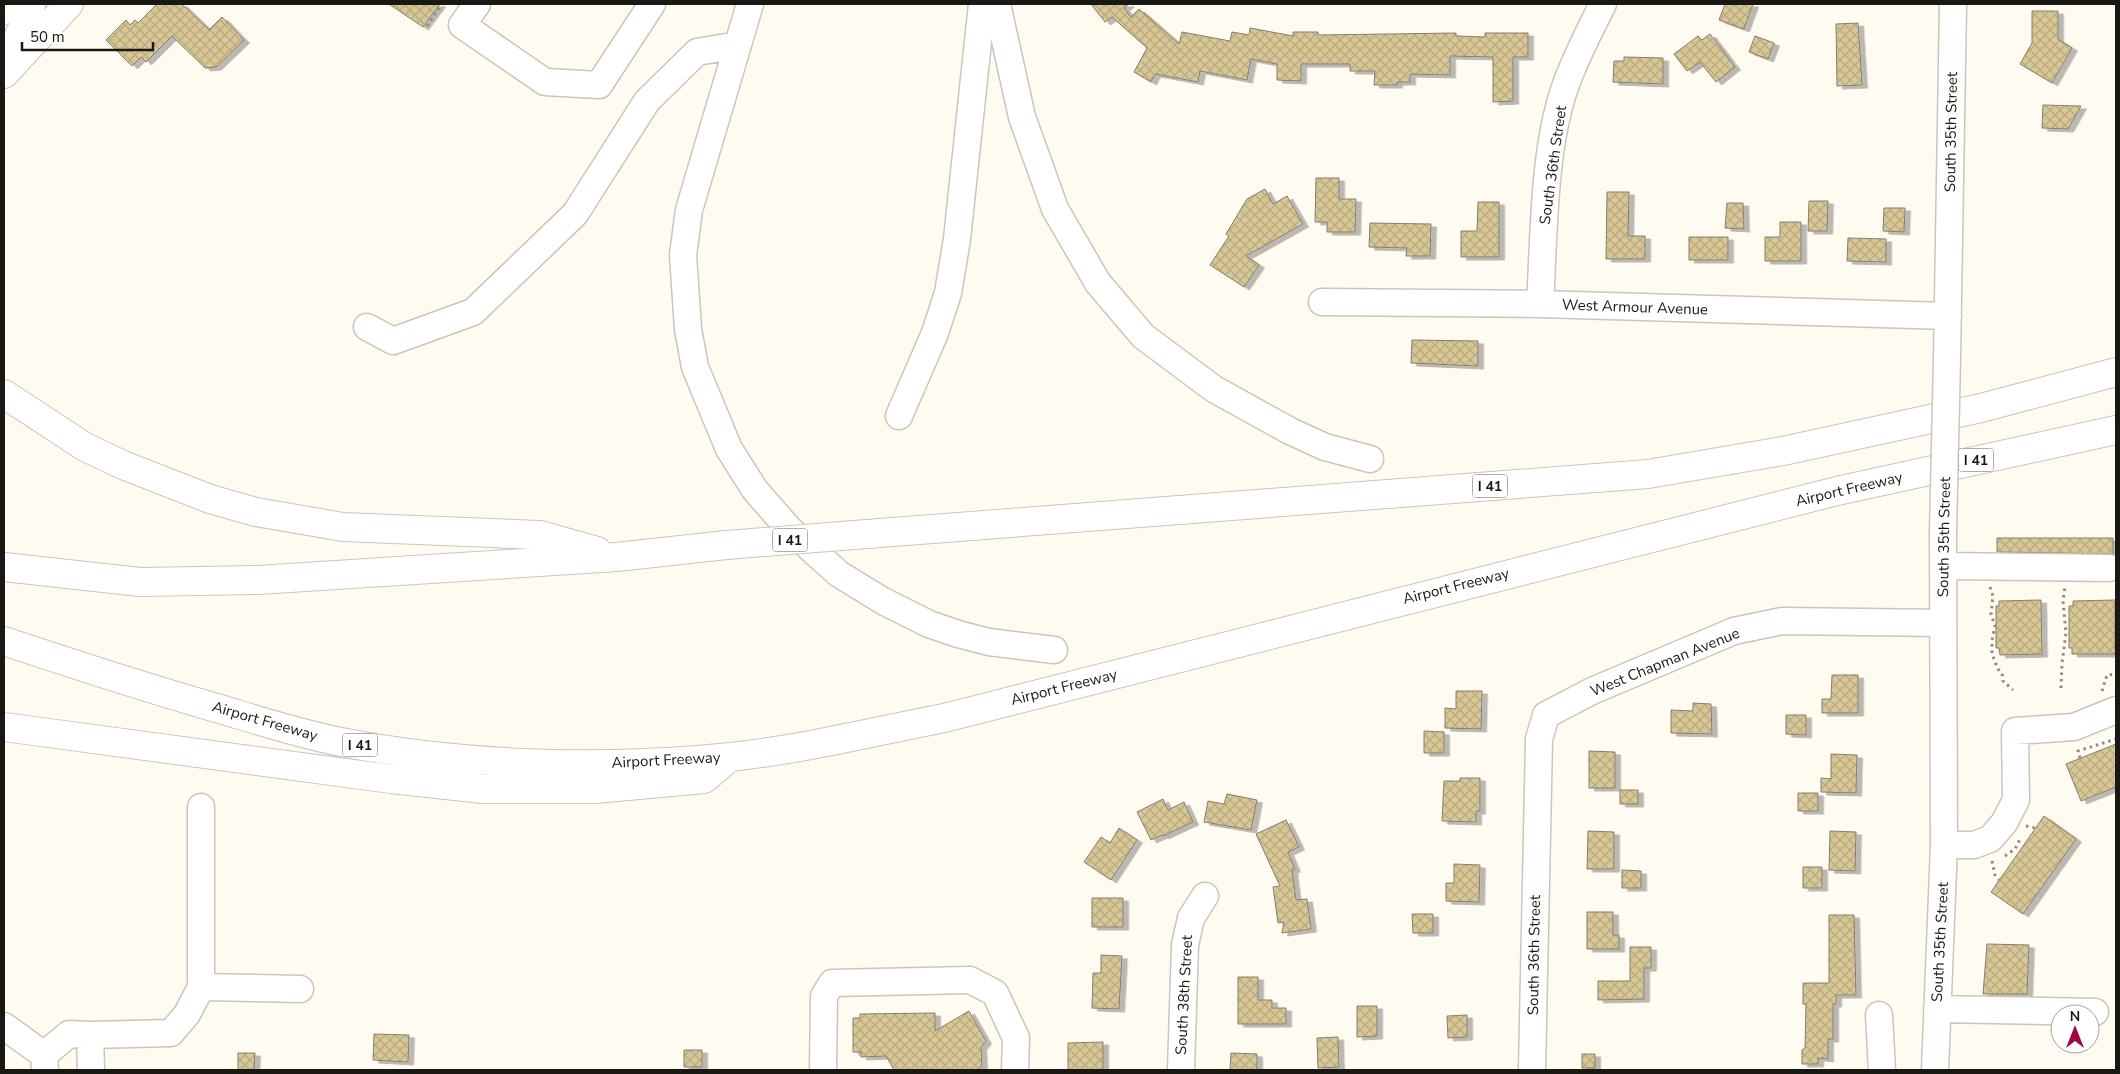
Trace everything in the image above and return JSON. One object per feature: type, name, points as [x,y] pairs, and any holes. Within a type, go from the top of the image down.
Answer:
[{"type":"main road","points":[[4,10],[9,4]]},
{"type":"main road","points":[[4,66],[20,36],[31,4]]},
{"type":"main road","points":[[4,74],[63,7]]},
{"type":"main road","name":"I 41","points":[[4,567],[140,582],[258,580],[617,556],[726,545],[1648,474],[1783,451],[1981,408],[2116,372]]},
{"type":"main road","points":[[4,394],[85,446],[123,465],[210,499],[256,512],[343,527],[540,535],[617,556]]},
{"type":"main road","name":"Airport Freeway","points":[[4,641],[117,679],[297,732],[385,749],[495,761],[574,764],[730,757],[811,745],[944,718],[1558,560],[1837,491],[2116,430]]},
{"type":"main road","points":[[4,727],[381,778],[483,789],[595,789],[704,779],[730,757]]},
{"type":"street","points":[[477,4],[462,25],[545,82],[599,85],[652,4]]},
{"type":"street","points":[[750,4],[689,210],[684,255],[688,329],[695,367],[729,450],[755,490],[792,531],[840,574],[883,602],[929,624],[958,634],[989,642],[1054,650]]},
{"type":"street","points":[[900,416],[935,333],[948,292],[957,239],[982,4]]},
{"type":"street","points":[[997,4],[1022,117],[1051,200],[1098,283],[1143,336],[1214,389],[1290,430],[1325,446],[1370,459]]},
{"type":"street","name":"South 36th Street","points":[[1540,304],[1546,189],[1563,91],[1579,50],[1603,4]]},
{"type":"street","name":"South 35th Street","points":[[1935,1070],[1944,845],[1943,532],[1953,4]]},
{"type":"street","points":[[367,327],[393,341],[473,312],[575,214],[648,101],[697,52],[738,46]]},
{"type":"street","name":"West Armour Avenue","points":[[1322,302],[1540,304],[1948,316]]},
{"type":"street","points":[[1943,566],[2109,568]]},
{"type":"street","name":"West Chapman Avenue","points":[[1536,840],[1539,739],[1546,715],[1592,691],[1734,631],[1782,621],[1943,623]]},
{"type":"street","points":[[1944,845],[1974,845],[1990,840],[2004,823],[2016,800],[2015,731],[2074,727],[2109,701]]},
{"type":"street","points":[[4,1026],[44,1063],[69,1034],[171,1033],[187,1014],[201,987],[200,806]]},
{"type":"street","name":"South 36th Street","points":[[1532,1070],[1536,840]]},
{"type":"street","name":"South 38th Street","points":[[1181,1070],[1185,944],[1191,918],[1205,896]]},
{"type":"street","points":[[823,1070],[824,996],[832,983],[970,980],[995,993],[1016,1038],[1015,1070]]},
{"type":"street","points":[[201,987],[300,989]]},
{"type":"street","points":[[1937,1009],[2050,1011]]},
{"type":"street","points":[[1879,1014],[1882,1070]]},
{"type":"street","points":[[90,1035],[91,1070]]},
{"type":"path","points":[[427,26],[442,4]]},
{"type":"path","points":[[1986,566],[1993,596],[1992,614],[1995,626],[1992,654],[1998,669],[2002,673],[2003,681],[2013,690]]},
{"type":"path","points":[[2061,688],[2066,633],[2063,601],[2065,567]]},
{"type":"path","points":[[2109,701],[2107,675],[2116,674]]},
{"type":"path","points":[[2080,758],[2078,751],[2116,739]]},
{"type":"building","points":[[157,4],[182,4],[209,30],[222,17],[244,40],[216,67],[205,68],[172,36],[146,62],[141,57],[132,66],[106,40],[126,20],[130,25],[135,20],[138,23]]},
{"type":"building","points":[[389,4],[440,4],[423,27]]},
{"type":"building","points":[[1091,4],[1129,4],[1124,8],[1131,17],[1139,9],[1179,44],[1182,32],[1230,41],[1232,32],[1249,35],[1250,28],[1293,36],[1293,32],[1318,32],[1318,35],[1456,33],[1456,36],[1485,37],[1485,33],[1528,33],[1528,57],[1513,57],[1513,101],[1493,102],[1493,57],[1450,56],[1450,75],[1410,74],[1410,82],[1397,82],[1397,85],[1374,85],[1375,71],[1350,71],[1350,64],[1301,64],[1301,81],[1277,80],[1277,64],[1251,59],[1247,80],[1200,71],[1198,82],[1155,74],[1151,82],[1134,72],[1147,48],[1112,17],[1105,22]]},
{"type":"building","points":[[1725,4],[1753,4],[1744,29],[1719,20]]},
{"type":"building","points":[[2032,11],[2058,11],[2058,39],[2072,48],[2052,83],[2020,64],[2032,43]]},
{"type":"building","points":[[1858,23],[1862,85],[1837,86],[1836,24]]},
{"type":"building","points":[[1710,34],[1735,67],[1716,82],[1700,62],[1687,71],[1674,54],[1698,36],[1702,40]]},
{"type":"building","points":[[1755,36],[1774,43],[1768,59],[1749,52]]},
{"type":"building","points":[[1624,57],[1663,58],[1663,84],[1613,82],[1614,61],[1624,61]]},
{"type":"building","points":[[2043,105],[2081,106],[2068,129],[2042,128]]},
{"type":"building","points":[[1316,178],[1339,178],[1339,199],[1356,199],[1355,232],[1327,232],[1327,222],[1315,222]]},
{"type":"building","points":[[1265,189],[1273,204],[1287,196],[1303,224],[1246,256],[1259,265],[1244,287],[1210,265],[1229,236],[1226,234],[1247,199]]},
{"type":"building","points":[[1607,192],[1629,192],[1628,236],[1645,236],[1645,259],[1606,259]]},
{"type":"building","points":[[1809,201],[1828,201],[1827,231],[1808,231]]},
{"type":"building","points":[[1478,202],[1499,202],[1499,257],[1461,257],[1461,231],[1477,231]]},
{"type":"building","points":[[1727,203],[1743,203],[1744,229],[1725,228]]},
{"type":"building","points":[[1884,208],[1905,208],[1904,232],[1883,231]]},
{"type":"building","points":[[1780,222],[1801,222],[1801,261],[1765,261],[1765,237],[1780,237]]},
{"type":"building","points":[[1370,223],[1431,224],[1430,256],[1406,256],[1407,248],[1369,247]]},
{"type":"building","points":[[1689,237],[1728,237],[1728,260],[1689,260]]},
{"type":"building","points":[[1848,238],[1886,239],[1886,262],[1847,261]]},
{"type":"building","points":[[1412,340],[1478,341],[1478,366],[1411,363]]},
{"type":"building","points":[[1997,538],[2113,538],[2113,554],[1997,552]]},
{"type":"building","points":[[2041,600],[2042,654],[2000,655],[1999,648],[1996,648],[1996,606],[1999,606],[1999,601]]},
{"type":"building","points":[[2115,600],[2115,654],[2072,654],[2072,648],[2069,648],[2069,606],[2073,606],[2073,601]]},
{"type":"building","points":[[1832,675],[1858,675],[1858,713],[1822,713],[1822,699],[1831,699]]},
{"type":"building","points":[[1456,691],[1482,691],[1481,729],[1445,728],[1445,708],[1456,709]]},
{"type":"building","points":[[1693,703],[1711,704],[1712,734],[1671,733],[1671,710],[1693,711]]},
{"type":"building","points":[[1786,715],[1806,715],[1806,735],[1786,734]]},
{"type":"building","points":[[1424,731],[1444,732],[1444,753],[1424,753]]},
{"type":"building","points":[[2116,744],[2116,787],[2081,801],[2066,764]]},
{"type":"building","points":[[1589,751],[1615,752],[1615,788],[1589,788]]},
{"type":"building","points":[[1831,754],[1857,755],[1856,793],[1821,792],[1821,778],[1831,779]]},
{"type":"building","points":[[1460,778],[1480,778],[1480,811],[1476,811],[1476,822],[1442,821],[1444,781],[1460,781]]},
{"type":"building","points":[[1620,790],[1638,790],[1638,804],[1620,804]]},
{"type":"building","points":[[1798,793],[1818,793],[1818,811],[1798,811]]},
{"type":"building","points":[[1227,794],[1257,800],[1251,830],[1204,822],[1208,801],[1224,804]]},
{"type":"building","points":[[1163,799],[1168,810],[1184,802],[1193,822],[1151,840],[1137,812]]},
{"type":"building","points":[[2044,816],[2076,839],[2023,914],[1991,892]]},
{"type":"building","points":[[1286,820],[1299,847],[1288,852],[1295,869],[1292,870],[1296,900],[1307,899],[1311,929],[1282,933],[1284,922],[1278,923],[1273,887],[1280,886],[1256,834]]},
{"type":"building","points":[[1119,828],[1137,840],[1111,880],[1084,862],[1101,837],[1110,843]]},
{"type":"building","points":[[1588,831],[1614,832],[1614,869],[1587,869]]},
{"type":"building","points":[[1830,831],[1856,832],[1855,871],[1829,870]]},
{"type":"building","points":[[1454,864],[1480,865],[1479,902],[1446,901],[1446,883],[1454,883]]},
{"type":"building","points":[[1803,867],[1822,867],[1822,888],[1803,888]]},
{"type":"building","points":[[1622,870],[1641,871],[1641,888],[1622,888]]},
{"type":"building","points":[[1092,898],[1123,898],[1123,927],[1092,927]]},
{"type":"building","points":[[1587,912],[1613,912],[1613,935],[1619,935],[1619,949],[1587,949]]},
{"type":"building","points":[[1412,914],[1433,914],[1433,933],[1413,933]]},
{"type":"building","points":[[1829,915],[1854,915],[1856,995],[1836,995],[1836,1004],[1833,1004],[1833,1039],[1828,1039],[1828,1059],[1818,1058],[1818,1064],[1802,1064],[1802,1050],[1805,1048],[1806,1004],[1803,1004],[1803,983],[1829,983]]},
{"type":"building","points":[[1987,944],[2029,945],[2027,994],[1983,994]]},
{"type":"building","points":[[1630,947],[1651,947],[1651,968],[1644,968],[1644,999],[1598,1000],[1598,981],[1630,981]]},
{"type":"building","points":[[1101,955],[1122,956],[1119,1009],[1092,1008],[1093,973],[1101,973]]},
{"type":"building","points":[[1238,977],[1258,977],[1258,1000],[1272,1000],[1272,1008],[1286,1008],[1286,1024],[1238,1024]]},
{"type":"building","points":[[1357,1006],[1377,1006],[1377,1036],[1357,1037]]},
{"type":"building","points":[[969,1011],[986,1041],[981,1047],[982,1065],[977,1070],[894,1070],[886,1056],[861,1057],[861,1052],[853,1052],[853,1018],[860,1018],[860,1014],[935,1013],[935,1031]]},
{"type":"building","points":[[1467,1015],[1467,1037],[1448,1038],[1447,1016]]},
{"type":"building","points":[[374,1034],[409,1035],[408,1062],[373,1060]]},
{"type":"building","points":[[1338,1037],[1339,1067],[1318,1068],[1317,1038]]},
{"type":"building","points":[[1103,1042],[1103,1070],[1068,1070],[1068,1043]]},
{"type":"building","points":[[684,1050],[702,1050],[702,1067],[684,1067]]},
{"type":"building","points":[[238,1053],[255,1053],[254,1070],[238,1070]]},
{"type":"building","points":[[1231,1053],[1257,1054],[1257,1070],[1230,1070]]},
{"type":"building","points":[[1582,1054],[1595,1054],[1595,1068],[1582,1068]]}]
